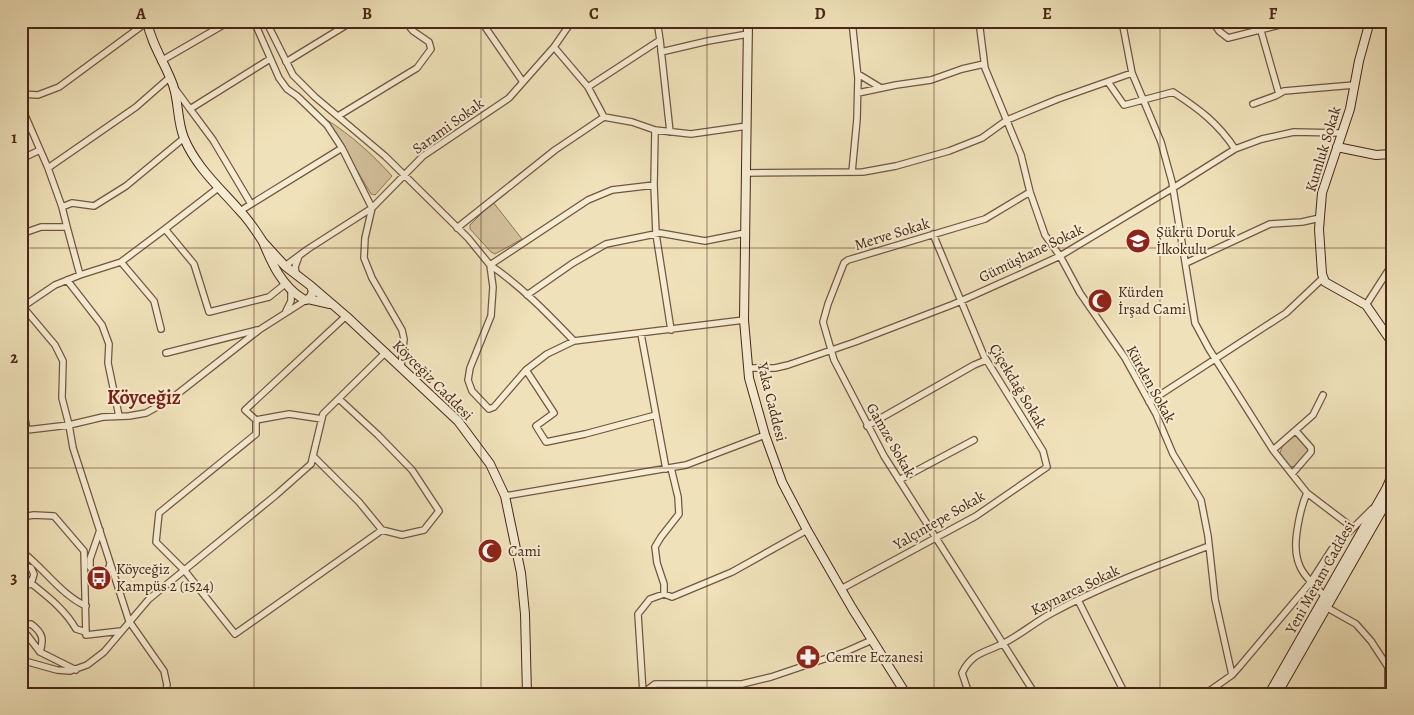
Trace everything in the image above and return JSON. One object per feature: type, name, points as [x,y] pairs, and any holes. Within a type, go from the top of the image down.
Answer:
[{"type":"street","points":[[21,23],[26,21]]},
{"type":"street","points":[[161,61],[230,21]]},
{"type":"street","points":[[254,21],[270,59],[286,89],[297,96],[327,125],[342,148],[372,208],[365,238],[364,258],[372,278],[402,330],[404,339],[401,367]]},
{"type":"street","points":[[266,21],[293,75],[385,156],[457,228],[490,265],[527,295],[574,341]]},
{"type":"street","points":[[286,62],[353,21]]},
{"type":"street","points":[[481,21],[523,82]]},
{"type":"street","name":"Sarami Sokak","points":[[286,266],[300,254],[372,208],[423,156],[509,98],[554,47],[572,21]]},
{"type":"street","points":[[657,21],[670,132]]},
{"type":"street","name":"Yaka Caddesi","points":[[748,21],[744,320],[748,368],[765,435],[782,482],[806,530],[906,694]]},
{"type":"street","points":[[852,21],[858,74],[852,172]]},
{"type":"street","name":"Kürden Sokak","points":[[979,21],[984,64],[1020,155],[1045,235],[1060,256],[1080,292],[1125,358],[1150,402],[1173,454],[1200,500],[1209,546],[1215,599],[1232,675]]},
{"type":"street","points":[[1122,21],[1132,73],[1161,142],[1173,188],[1195,323],[1274,450],[1292,474],[1307,493],[1353,528]]},
{"type":"street","points":[[1212,21],[1218,31],[1228,38],[1295,21]]},
{"type":"street","name":"Kumluk Sokak","points":[[1323,278],[1320,218],[1322,193],[1350,109],[1359,61],[1370,21]]},
{"type":"street","points":[[21,94],[38,95],[59,87],[147,22],[151,39],[173,86],[213,140],[251,204]]},
{"type":"street","points":[[338,116],[417,68],[431,49],[429,42],[413,31],[408,22]]},
{"type":"street","points":[[1261,31],[1278,94]]},
{"type":"street","points":[[661,52],[748,34]]},
{"type":"street","points":[[588,86],[660,40]]},
{"type":"street","points":[[554,47],[588,86],[604,117]]},
{"type":"street","points":[[190,109],[270,59]]},
{"type":"street","points":[[858,93],[931,80],[962,69],[984,64]]},
{"type":"street","points":[[746,173],[863,172],[896,166],[949,151],[982,138],[1007,120],[1058,99],[1132,73]]},
{"type":"street","points":[[858,74],[881,88]]},
{"type":"street","points":[[48,168],[136,107],[169,78]]},
{"type":"street","points":[[1108,82],[1124,105],[1173,92],[1210,118],[1226,134],[1235,148]]},
{"type":"street","points":[[1253,104],[1284,91],[1354,85]]},
{"type":"street","points":[[173,86],[184,138],[198,163],[240,211],[263,242],[286,266],[279,271],[280,276]]},
{"type":"street","points":[[21,106],[48,168],[62,207],[80,274]]},
{"type":"street","points":[[457,228],[555,150],[604,117],[632,122],[655,130],[691,134],[747,126]]},
{"type":"street","points":[[655,130],[654,185],[656,234],[671,330]]},
{"type":"street","name":"Gümüşhane Sokak","points":[[748,368],[775,368],[788,365],[894,329],[961,301],[1060,256],[1235,148],[1294,132],[1342,134]]},
{"type":"street","points":[[62,207],[72,203],[94,206],[126,186],[184,138]]},
{"type":"street","points":[[1337,147],[1376,155],[1391,154],[1393,152]]},
{"type":"street","points":[[240,211],[342,148]]},
{"type":"street","points":[[21,159],[40,150]]},
{"type":"street","points":[[490,265],[588,200],[612,190],[654,185]]},
{"type":"street","points":[[165,694],[167,685],[164,671],[129,621],[72,448],[69,425],[62,398],[63,361],[55,345],[22,308],[54,284],[121,262],[218,188]]},
{"type":"street","name":"Merve Sokak","points":[[830,350],[823,322],[844,264],[856,257],[985,219],[1030,192]]},
{"type":"street","points":[[1186,263],[1270,224],[1302,222],[1320,218]]},
{"type":"street","points":[[21,234],[41,227],[67,227]]},
{"type":"street","points":[[165,229],[194,264],[209,312],[269,296],[285,284]]},
{"type":"street","points":[[527,295],[606,244],[656,234],[705,241],[745,234]]},
{"type":"street","name":"Çiçekdağ Sokak","points":[[933,234],[986,360],[1043,451],[1047,467]]},
{"type":"street","points":[[263,242],[280,276]]},
{"type":"street","points":[[296,273],[296,264],[300,254]]},
{"type":"street","points":[[121,262],[154,301],[161,328]]},
{"type":"street","points":[[1366,306],[1393,263]]},
{"type":"street","points":[[490,265],[493,286],[491,316],[470,368],[468,380],[472,391],[489,409],[494,407],[526,370],[547,354],[574,341],[744,320]]},
{"type":"street","name":"Köyceğiz Caddesi","points":[[286,266],[386,352],[458,421],[490,464],[505,496],[521,573],[527,694]]},
{"type":"street","name":"Köyceğiz Caddesi","points":[[280,276],[291,290],[307,299],[332,305]]},
{"type":"street","points":[[1150,402],[1286,313],[1323,278],[1325,282],[1366,306],[1393,344]]},
{"type":"street","points":[[67,280],[102,325],[109,344],[108,363],[120,416]]},
{"type":"street","points":[[21,398],[27,430],[69,425],[103,417],[146,413],[171,399],[259,330],[307,299],[313,294],[311,286]]},
{"type":"street","points":[[283,314],[291,301],[291,290]]},
{"type":"street","points":[[346,316],[246,410],[256,420],[256,434],[159,513],[156,542],[185,571],[235,634],[382,530]]},
{"type":"street","points":[[166,353],[259,330]]},
{"type":"street","points":[[641,334],[668,469],[678,496],[679,514],[660,537],[655,547],[657,563],[664,584],[664,594]]},
{"type":"street","name":"Gamze Sokak","points":[[830,350],[867,426],[899,480],[1035,694]]},
{"type":"street","points":[[21,660],[57,670],[76,670],[87,665],[104,652],[149,599],[185,571],[311,464],[323,414],[386,352]]},
{"type":"street","points":[[867,426],[986,360]]},
{"type":"street","points":[[526,370],[554,413],[536,426],[546,442],[585,434],[656,415]]},
{"type":"street","points":[[1274,450],[1312,415],[1322,395]]},
{"type":"street","points":[[314,457],[359,502],[382,530],[402,535],[424,530],[439,512],[412,470],[339,399]]},
{"type":"street","points":[[256,420],[289,414],[322,420]]},
{"type":"street","points":[[1292,474],[1311,452],[1311,448],[1296,431]]},
{"type":"street","points":[[505,496],[686,465],[765,435]]},
{"type":"street","points":[[899,480],[974,440]]},
{"type":"street","name":"Yalçıntepe Sokak","points":[[841,588],[976,516],[1047,467]]},
{"type":"street","name":"Yeni Meram Caddesi","points":[[1269,694],[1393,473]]},
{"type":"street","name":"Yeni Meram Caddesi","points":[[1277,694],[1393,491]]},
{"type":"street","points":[[1307,493],[1301,506],[1294,553],[1302,571],[1310,582],[1325,596]]},
{"type":"street","points":[[1205,694],[1232,675],[1310,582],[1332,549],[1376,506]]},
{"type":"street","points":[[21,517],[34,515],[54,516],[84,551],[87,565],[86,632]]},
{"type":"street","points":[[87,565],[100,530]]},
{"type":"street","points":[[642,693],[638,614],[650,598],[664,594],[672,597],[732,572],[806,530]]},
{"type":"street","name":"Kaynarca Sokak","points":[[969,694],[962,673],[967,662],[988,649],[1003,644],[1051,613],[1078,600],[1120,581],[1209,546]]},
{"type":"street","points":[[21,551],[37,563],[56,585],[86,606]]},
{"type":"street","points":[[87,565],[99,573],[108,570],[110,562]]},
{"type":"street","points":[[21,565],[31,568],[34,574],[31,584]]},
{"type":"street","points":[[31,568],[22,576],[55,602],[70,618],[76,629],[86,632],[86,635],[121,631]]},
{"type":"street","points":[[21,587],[31,584]]},
{"type":"street","points":[[1078,600],[1126,694]]},
{"type":"street","points":[[1326,607],[1356,624],[1391,666],[1388,694]]},
{"type":"street","points":[[21,624],[31,624],[42,634],[43,642],[40,652]]},
{"type":"street","points":[[21,630],[40,652],[76,670]]},
{"type":"street","points":[[642,693],[655,684],[742,684],[771,677],[845,652],[872,640]]},
{"type":"street","points":[[21,688],[37,694]]},
{"type":"shaded area","points":[[327,120],[361,145],[392,176],[375,195],[371,194]]},
{"type":"shaded area","points":[[493,202],[522,239],[495,254],[470,229],[470,225]]},
{"type":"shaded area","points":[[1294,435],[1304,442],[1308,452],[1295,466],[1290,467],[1280,453],[1282,447]]},
{"type":"place","name":"Şükrü Doruk İlkokulu","points":[[1138,241]]},
{"type":"place","name":"Kürden İrşad Cami","points":[[1100,301]]},
{"type":"place","name":"Cami","points":[[490,551]]},
{"type":"place","name":"Köyceğiz Kampüs 2 (1524)","points":[[99,578]]},
{"type":"place","name":"Cemre Eczanesi","points":[[808,657]]},
{"type":"district","name":"Köyceğiz","points":[[144,397]]}]
